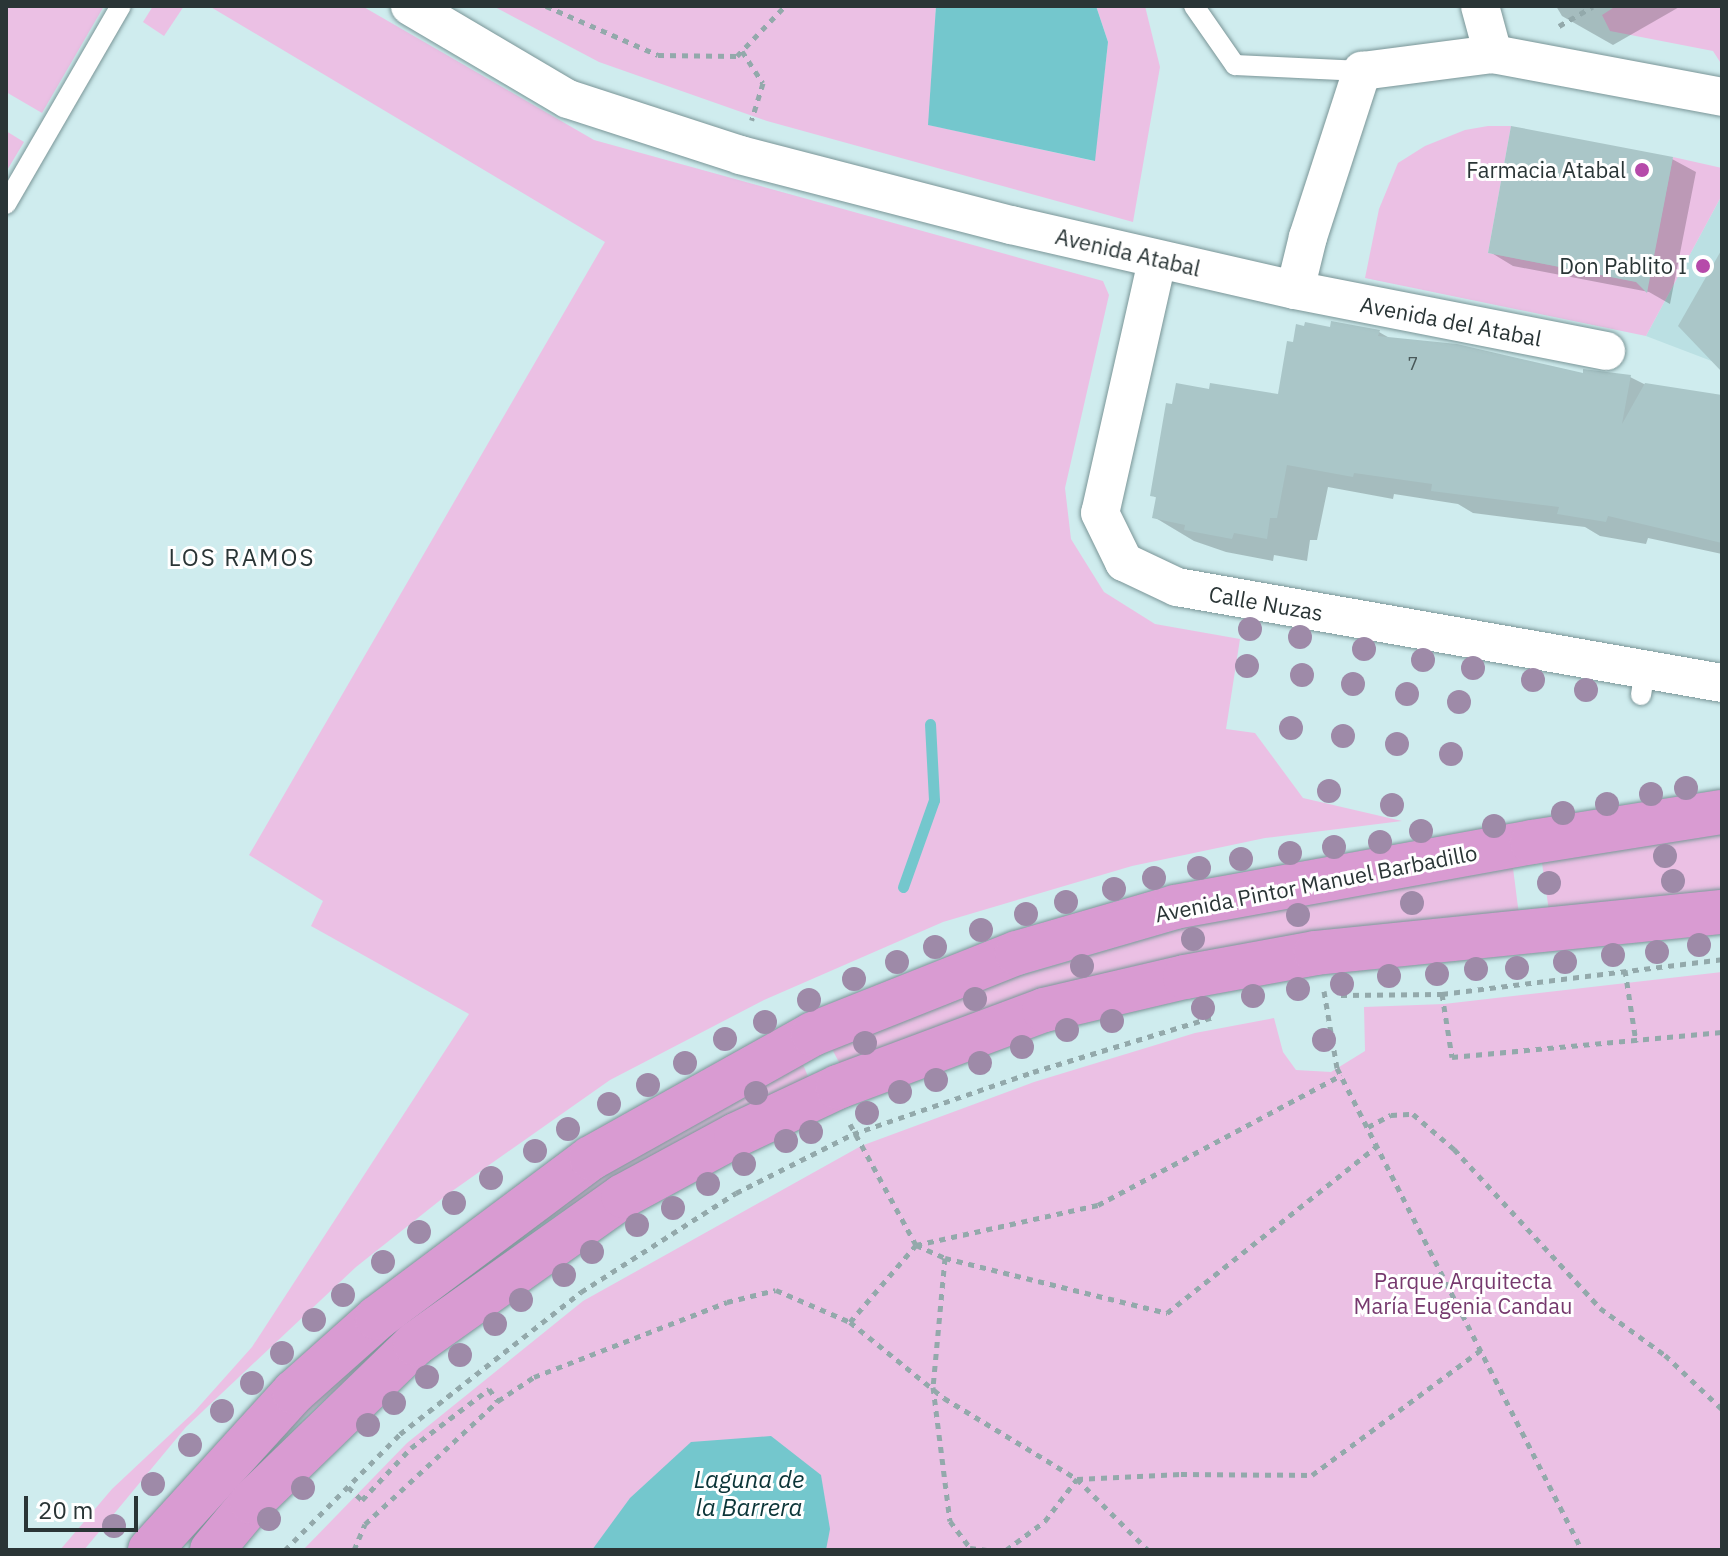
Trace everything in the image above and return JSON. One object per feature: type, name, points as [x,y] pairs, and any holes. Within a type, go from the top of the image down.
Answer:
[{"type":"main road","name":"Avenida Pintor Manuel Barbadillo","points":[[150,1550],[294,1392],[377,1318],[591,1158],[813,1034],[1017,953],[1175,907],[1532,842],[1722,812]]},
{"type":"main road","points":[[212,1550],[252,1502],[415,1344],[623,1196],[736,1135],[838,1087],[1044,1010],[1185,977],[1316,953],[1722,912]]},
{"type":"street","name":"Avenida Atabal","points":[[410,6],[568,99],[740,155],[1157,261],[1295,290]]},
{"type":"street","points":[[1480,6],[1493,54]]},
{"type":"street","points":[[1295,290],[1308,237],[1362,71],[1493,54],[1722,97]]},
{"type":"street","name":"Calle Nuzas","points":[[1157,261],[1100,513],[1124,562],[1177,587],[1643,683],[1722,683]]},
{"type":"street","name":"Avenida del Atabal","points":[[1295,290],[1607,361]]},
{"type":"lane","points":[[6,204],[121,6]]},
{"type":"lane","points":[[1194,6],[1235,65],[1362,71]]},
{"type":"path","points":[[546,6],[658,55],[737,56],[785,6]]},
{"type":"path","points":[[1559,26],[1593,6]]},
{"type":"path","points":[[740,155],[763,83],[742,51]]},
{"type":"path","points":[[1316,953],[1341,1075],[1582,1550]]},
{"type":"path","points":[[1309,998],[1325,995],[1442,994],[1722,959]]},
{"type":"path","points":[[1625,970],[1636,1042]]},
{"type":"path","points":[[1442,994],[1452,1057],[1722,1032]]},
{"type":"path","points":[[285,1550],[400,1434],[581,1292],[736,1193],[853,1134],[1033,1072],[1216,1017]]},
{"type":"path","points":[[850,1322],[916,1245],[1098,1205],[1276,1107],[1341,1075]]},
{"type":"path","points":[[838,1087],[853,1134],[916,1245],[945,1258],[1167,1313],[1378,1145]]},
{"type":"path","points":[[1368,1127],[1391,1115],[1413,1114],[1454,1149],[1600,1308],[1665,1355],[1722,1409]]},
{"type":"path","points":[[945,1258],[933,1387],[950,1521],[970,1548],[987,1550]]},
{"type":"path","points":[[354,1550],[365,1524],[498,1401],[534,1377],[727,1302],[776,1290],[850,1322],[944,1398],[1077,1479],[1148,1550]]},
{"type":"path","points":[[1006,1550],[1045,1521],[1077,1479],[1181,1474],[1312,1475],[1481,1350]]},
{"type":"path","points":[[348,1487],[362,1500],[411,1448],[489,1389],[498,1401]]},
{"type":"shaded area","name":"Don Pablito I","points":[[1722,195],[1722,365],[1646,336]]},
{"type":"green space","points":[[6,6],[104,6],[42,113],[6,92]]},
{"type":"green space","points":[[153,6],[184,6],[164,36],[143,22]]},
{"type":"green space","points":[[209,6],[362,6],[594,140],[1103,281],[1109,295],[1065,488],[1071,539],[1104,592],[1155,624],[1240,639],[1226,729],[1255,733],[1303,798],[1402,821],[1265,838],[1132,866],[943,922],[764,1000],[610,1080],[448,1194],[356,1267],[186,1427],[84,1550],[60,1550],[112,1489],[194,1412],[252,1347],[469,1014],[311,926],[323,901],[249,855],[605,242]]},
{"type":"green space","points":[[493,6],[936,6],[929,125],[1094,161],[1108,42],[1096,6],[1145,6],[1160,67],[1133,222],[767,121],[599,62]]},
{"type":"green space","points":[[1616,6],[1722,6],[1722,65],[1713,51],[1610,31],[1602,15]]},
{"type":"green space","points":[[1511,126],[1488,253],[1648,284],[1673,157],[1722,168],[1722,195],[1646,336],[1365,278],[1379,209],[1398,163],[1425,146],[1465,130]]},
{"type":"green space","points":[[6,131],[24,142],[6,172]]},
{"type":"green space","points":[[1722,832],[1722,893],[1549,911],[1542,863]]},
{"type":"green space","points":[[1513,868],[1519,915],[841,1066],[832,1049],[1012,978],[1190,926]]},
{"type":"green space","name":"Parque Arquitecta María Eugenia Candau","points":[[1722,972],[1722,1550],[303,1550],[407,1443],[583,1301],[861,1146],[1034,1082],[1195,1033],[1274,1018],[1283,1052],[1296,1070],[1331,1072],[1365,1051],[1364,1007],[1444,1004]]},
{"type":"green space","points":[[802,1062],[809,1079],[640,1163],[540,1225],[405,1327],[298,1423],[245,1480],[237,1472],[400,1320],[632,1153]]},
{"type":"water","points":[[936,6],[1096,6],[1108,42],[1095,161],[928,125]]},
{"type":"water","name":"Laguna de la Barrera","points":[[771,1436],[821,1475],[830,1529],[826,1550],[592,1550],[630,1498],[691,1442]]},
{"type":"building","points":[[1511,126],[1673,157],[1647,293],[1636,282],[1488,253]]},
{"type":"building","points":[[1722,249],[1722,372],[1678,326]]},
{"type":"building","points":[[1331,321],[1380,330],[1378,336],[1457,344],[1583,373],[1583,369],[1631,375],[1622,424],[1645,383],[1722,395],[1722,543],[1608,516],[1606,522],[1557,514],[1559,507],[1431,491],[1432,484],[1354,473],[1353,477],[1287,465],[1277,518],[1270,518],[1267,539],[1234,533],[1232,539],[1184,530],[1185,525],[1152,518],[1156,497],[1150,496],[1166,403],[1172,404],[1176,383],[1209,389],[1210,383],[1278,394],[1287,341],[1293,342],[1296,324],[1304,326],[1305,322],[1330,327]]},
{"type":"waterway","points":[[903,887],[934,800],[930,724]]},
{"type":"place","name":"Farmacia Atabal","points":[[1642,170]]},
{"type":"place","name":"Don Pablito I","points":[[1703,266]]},
{"type":"district","name":"LOS RAMOS","points":[[242,558]]}]
